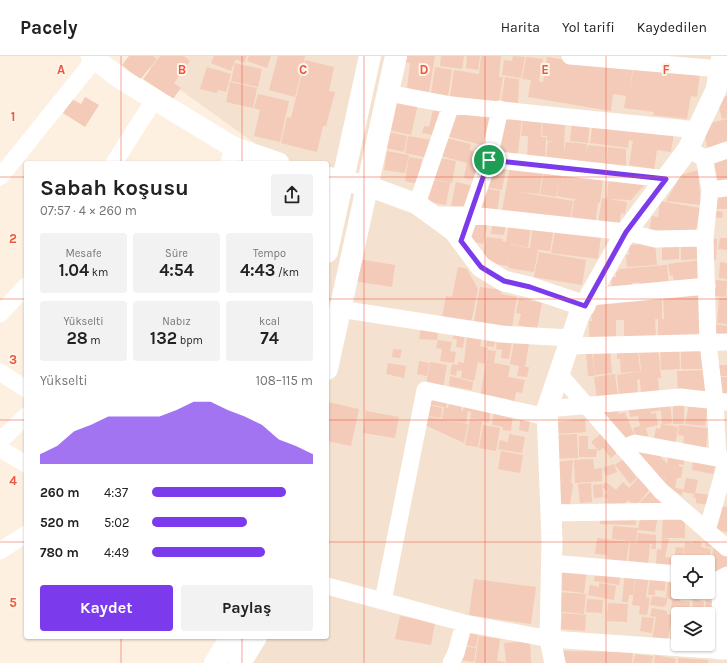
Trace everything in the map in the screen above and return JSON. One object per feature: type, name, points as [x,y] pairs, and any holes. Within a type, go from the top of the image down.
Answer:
[{"type":"main road","points":[[329,234],[335,178],[370,56]]},
{"type":"main road","points":[[329,360],[396,56]]},
{"type":"main road","points":[[215,663],[229,639]]},
{"type":"main road","points":[[240,663],[255,639]]},
{"type":"street","points":[[570,56],[721,75],[697,130],[696,153],[710,190],[706,238],[708,344],[721,402],[724,459],[707,531]]},
{"type":"street","points":[[0,177],[93,58],[231,155],[267,161]]},
{"type":"street","points":[[388,93],[451,105],[697,130]]},
{"type":"street","points":[[115,161],[154,100]]},
{"type":"street","points":[[424,209],[451,105]]},
{"type":"street","points":[[461,241],[489,160],[500,109]]},
{"type":"street","points":[[556,663],[550,639],[552,541],[547,413],[559,374],[579,315],[626,232],[666,179],[696,153],[727,150]]},
{"type":"street","points":[[489,160],[666,179]]},
{"type":"street","points":[[335,178],[368,186],[424,209],[454,231],[481,267],[504,281],[587,302],[708,286]]},
{"type":"street","points":[[710,190],[727,188]]},
{"type":"street","points":[[424,209],[626,232],[655,239],[706,238]]},
{"type":"street","points":[[0,314],[24,288]]},
{"type":"street","points":[[340,309],[501,334],[570,342],[708,344],[727,342]]},
{"type":"street","points":[[0,372],[24,388]]},
{"type":"street","points":[[559,374],[661,491],[727,548]]},
{"type":"street","points":[[383,601],[425,390],[547,413],[586,405],[680,397],[721,402]]},
{"type":"street","points":[[0,441],[24,418]]},
{"type":"street","points":[[623,448],[635,443],[724,459]]},
{"type":"street","points":[[0,449],[24,463]]},
{"type":"street","points":[[551,513],[683,511]]},
{"type":"street","points":[[0,551],[24,535]]},
{"type":"street","points":[[551,563],[671,573]]},
{"type":"street","points":[[329,587],[464,623],[550,639],[723,651],[719,577]]},
{"type":"street","points":[[454,660],[464,623]]},
{"type":"shaded area","points":[[133,56],[727,56],[727,663],[224,663],[242,639],[329,639],[329,161],[279,161]]},
{"type":"building","points":[[129,56],[153,56],[157,59],[140,80],[122,65]]},
{"type":"building","points":[[160,56],[184,56],[190,61],[174,83],[181,88],[173,99],[143,79]]},
{"type":"building","points":[[214,56],[247,56],[244,63],[236,59],[231,71],[211,63]]},
{"type":"building","points":[[249,56],[271,56],[267,68],[247,61]]},
{"type":"building","points":[[278,56],[305,56],[295,97],[269,90]]},
{"type":"building","points":[[407,56],[435,56],[429,92],[407,89],[410,63],[406,63]]},
{"type":"building","points":[[441,56],[464,56],[462,69],[440,66]]},
{"type":"building","points":[[467,56],[480,56],[478,70],[466,68]]},
{"type":"building","points":[[481,56],[501,56],[499,77],[503,77],[499,103],[450,96],[454,70],[479,74]]},
{"type":"building","points":[[513,56],[525,57],[521,78],[502,75],[504,60],[512,61]]},
{"type":"building","points":[[526,57],[543,59],[539,81],[543,82],[547,57],[571,61],[633,65],[629,97],[634,64],[700,72],[697,97],[691,96],[687,119],[653,115],[654,112],[624,108],[626,96],[613,94],[611,111],[528,97],[531,80],[522,79]]},
{"type":"building","points":[[305,60],[334,67],[329,91],[335,92],[326,126],[323,126],[317,152],[281,143],[287,117],[291,118]]},
{"type":"building","points":[[235,63],[262,69],[258,87],[231,81]]},
{"type":"building","points":[[207,67],[231,74],[226,92],[218,90],[217,93],[200,89]]},
{"type":"building","points":[[435,67],[452,70],[448,96],[431,93]]},
{"type":"building","points":[[505,77],[519,79],[518,103],[501,101]]},
{"type":"building","points":[[230,82],[257,88],[253,108],[226,102]]},
{"type":"building","points":[[258,94],[289,101],[280,142],[254,136],[260,110],[254,108]]},
{"type":"building","points":[[727,96],[727,118],[722,119],[717,98]]},
{"type":"building","points":[[85,97],[99,105],[85,127],[63,113],[72,99],[81,104]]},
{"type":"building","points":[[391,98],[418,104],[411,135],[384,129]]},
{"type":"building","points":[[434,106],[446,109],[438,136],[422,133],[424,126],[429,127]]},
{"type":"building","points":[[453,109],[493,118],[486,146],[447,136]]},
{"type":"building","points":[[503,116],[522,118],[517,160],[498,158]]},
{"type":"building","points":[[523,118],[542,119],[541,137],[546,137],[545,161],[527,160],[528,136],[521,136]]},
{"type":"building","points":[[543,119],[565,121],[564,153],[566,142],[587,144],[586,156],[588,145],[607,147],[605,166],[546,159],[548,142],[555,142],[547,141],[547,136],[542,136]]},
{"type":"building","points":[[727,119],[727,145],[708,150],[702,125]]},
{"type":"building","points":[[572,121],[590,122],[588,143],[570,141]]},
{"type":"building","points":[[593,123],[631,128],[630,136],[632,127],[674,133],[671,152],[657,150],[654,169],[629,165],[633,141],[629,140],[628,148],[590,143]]},
{"type":"building","points":[[389,132],[407,136],[404,152],[386,148]]},
{"type":"building","points":[[408,136],[432,140],[428,158],[405,153]]},
{"type":"building","points":[[442,137],[471,144],[470,150],[475,152],[473,164],[475,165],[475,161],[485,162],[481,181],[464,178],[467,163],[438,155]]},
{"type":"building","points":[[608,147],[626,149],[626,169],[606,166]]},
{"type":"building","points":[[387,151],[409,155],[405,173],[384,170]]},
{"type":"building","points":[[409,157],[422,159],[418,184],[405,181]]},
{"type":"building","points":[[436,157],[456,161],[452,183],[432,179]]},
{"type":"building","points":[[727,158],[727,184],[718,185],[714,160]]},
{"type":"building","points":[[489,165],[506,168],[502,190],[485,187]]},
{"type":"building","points":[[510,167],[543,171],[539,194],[518,192],[573,201],[570,220],[502,211]]},
{"type":"building","points":[[544,170],[563,173],[562,182],[564,173],[603,179],[595,225],[571,222],[574,200],[579,200],[557,196],[559,182],[556,197],[540,194]]},
{"type":"building","points":[[698,170],[701,205],[666,201],[681,175]]},
{"type":"building","points":[[609,177],[644,185],[631,200],[607,199]]},
{"type":"building","points":[[429,179],[450,183],[446,205],[425,201]]},
{"type":"building","points":[[456,182],[473,186],[468,210],[451,206]]},
{"type":"building","points":[[484,188],[500,191],[497,213],[480,210]]},
{"type":"building","points":[[714,192],[727,192],[727,209],[714,209]]},
{"type":"building","points":[[602,198],[627,202],[625,214],[621,213],[619,226],[598,223]]},
{"type":"building","points":[[660,201],[700,208],[695,235],[649,230],[652,216],[658,217]]},
{"type":"building","points":[[713,210],[723,212],[722,218],[712,217]]},
{"type":"building","points":[[473,217],[488,220],[484,244],[469,241]]},
{"type":"building","points":[[493,221],[506,223],[504,235],[491,234]]},
{"type":"building","points":[[509,222],[531,226],[528,247],[513,245],[512,243],[511,245],[530,248],[533,224],[554,227],[550,251],[533,249],[538,250],[534,272],[508,268],[511,247],[508,266],[490,263],[491,260],[483,258],[486,237],[503,239],[502,241],[506,242]]},
{"type":"building","points":[[556,226],[601,236],[598,259],[551,253]]},
{"type":"building","points":[[720,238],[727,238],[727,250],[718,249]]},
{"type":"building","points":[[711,239],[717,239],[716,260],[709,260]]},
{"type":"building","points":[[681,240],[696,240],[701,259],[681,260]]},
{"type":"building","points":[[662,241],[679,241],[679,259],[662,260]]},
{"type":"building","points":[[655,243],[657,265],[627,267],[626,255],[629,255],[629,245]]},
{"type":"building","points":[[539,252],[586,260],[582,285],[534,277]]},
{"type":"building","points":[[358,259],[395,265],[392,287],[354,281]]},
{"type":"building","points":[[701,260],[703,282],[674,284],[673,275],[670,276],[668,264]]},
{"type":"building","points":[[720,262],[727,263],[727,279],[719,278]]},
{"type":"building","points":[[667,265],[669,287],[640,289],[639,282],[632,283],[632,286],[612,288],[611,277],[616,277],[616,272],[619,271],[619,269]]},
{"type":"building","points":[[458,267],[467,269],[478,289],[470,328],[441,323],[446,296],[452,297]]},
{"type":"building","points":[[716,280],[727,281],[726,297],[715,296]]},
{"type":"building","points":[[480,287],[502,290],[501,294],[517,297],[512,327],[474,321]]},
{"type":"building","points":[[702,292],[705,336],[658,338],[658,319],[664,319],[663,293]]},
{"type":"building","points":[[662,294],[662,319],[655,319],[656,338],[624,338],[624,320],[616,320],[616,341],[589,341],[589,321],[592,321],[591,312],[599,298]]},
{"type":"building","points":[[519,298],[542,303],[537,329],[518,325],[521,314],[516,313]]},
{"type":"building","points":[[719,298],[727,298],[727,324],[717,323]]},
{"type":"building","points":[[714,324],[727,326],[727,336],[713,335]]},
{"type":"building","points":[[421,327],[438,330],[437,340],[419,339]]},
{"type":"building","points":[[454,332],[465,334],[463,348],[456,347],[457,339],[453,339]]},
{"type":"building","points":[[467,335],[482,337],[480,346],[488,348],[485,364],[478,362],[474,381],[461,378],[462,371],[457,370],[456,376],[450,374],[452,364],[458,365],[458,362],[464,363]]},
{"type":"building","points":[[487,337],[496,338],[494,347],[486,346]]},
{"type":"building","points":[[497,339],[512,341],[509,359],[501,358],[502,350],[496,349]]},
{"type":"building","points":[[438,340],[452,342],[450,351],[456,352],[454,363],[440,361],[442,349],[436,348]]},
{"type":"building","points":[[514,341],[529,343],[525,367],[529,367],[527,377],[517,376],[519,366],[510,364]]},
{"type":"building","points":[[679,346],[680,369],[661,370],[660,347]]},
{"type":"building","points":[[681,346],[705,346],[706,369],[681,369]]},
{"type":"building","points":[[658,347],[661,378],[658,378],[659,392],[641,394],[640,379],[637,380],[638,394],[619,396],[617,375],[641,371],[639,348]]},
{"type":"building","points":[[393,349],[402,350],[400,358],[392,357]]},
{"type":"building","points":[[638,349],[640,371],[621,373],[620,359],[617,359],[617,351]]},
{"type":"building","points":[[488,350],[496,351],[494,363],[510,366],[508,377],[525,380],[522,393],[516,392],[514,404],[480,398]]},
{"type":"building","points":[[610,351],[612,373],[595,375],[593,352]]},
{"type":"building","points":[[586,352],[592,352],[595,376],[588,376]]},
{"type":"building","points":[[419,361],[429,363],[427,376],[417,374]]},
{"type":"building","points":[[430,362],[447,365],[443,388],[426,385]]},
{"type":"building","points":[[388,363],[406,366],[404,378],[386,374]]},
{"type":"building","points":[[719,365],[727,365],[727,376],[718,376]]},
{"type":"building","points":[[706,370],[707,395],[678,396],[677,371]]},
{"type":"building","points":[[615,374],[618,397],[597,400],[594,377]]},
{"type":"building","points":[[450,376],[473,382],[472,390],[449,386]]},
{"type":"building","points":[[721,377],[727,377],[727,400],[719,399]]},
{"type":"building","points":[[429,394],[448,398],[446,408],[448,408],[450,400],[462,402],[461,410],[463,411],[465,403],[491,410],[489,422],[470,418],[471,412],[468,411],[466,423],[442,419],[444,407],[427,404]]},
{"type":"building","points":[[649,401],[651,414],[656,413],[658,425],[646,428],[648,436],[625,441],[602,409],[615,404],[619,414],[625,412],[635,437],[633,428],[640,426],[638,416],[630,417],[628,405]]},
{"type":"building","points":[[670,401],[672,423],[662,425],[661,410],[651,412],[650,404]]},
{"type":"building","points":[[690,401],[708,404],[705,426],[685,424]]},
{"type":"building","points":[[329,402],[359,409],[351,446],[329,441]]},
{"type":"building","points":[[673,402],[684,402],[684,424],[673,424]]},
{"type":"building","points":[[425,404],[442,408],[441,418],[423,415]]},
{"type":"building","points":[[366,411],[399,417],[395,438],[363,433]]},
{"type":"building","points":[[494,411],[513,415],[511,431],[503,430],[503,427],[492,425]]},
{"type":"building","points":[[521,414],[531,416],[528,432],[519,430]]},
{"type":"building","points":[[425,416],[468,424],[464,443],[423,424]]},
{"type":"building","points":[[470,419],[482,421],[478,447],[465,445]]},
{"type":"building","points":[[585,419],[586,432],[558,434],[557,422]]},
{"type":"building","points":[[661,424],[678,427],[675,447],[653,443],[656,428],[660,429]]},
{"type":"building","points":[[483,425],[500,428],[496,451],[479,448]]},
{"type":"building","points":[[679,425],[708,428],[706,448],[683,444],[684,436],[678,435]]},
{"type":"building","points":[[509,434],[525,437],[522,453],[498,449],[500,440],[508,442]]},
{"type":"building","points":[[577,434],[578,458],[551,459],[550,447],[559,446],[558,435]]},
{"type":"building","points":[[601,434],[617,453],[611,458],[603,448],[599,451],[591,442]]},
{"type":"building","points":[[579,436],[588,436],[588,449],[597,449],[596,457],[579,457]]},
{"type":"building","points":[[654,449],[667,464],[669,454],[685,456],[684,465],[679,464],[679,466],[683,467],[681,478],[677,478],[675,488],[683,489],[682,496],[664,483],[665,475],[663,484],[632,450]]},
{"type":"building","points":[[501,451],[523,455],[520,473],[498,469]]},
{"type":"building","points":[[694,455],[716,459],[713,474],[692,470]]},
{"type":"building","points":[[593,459],[594,469],[602,468],[602,481],[575,483],[574,460]]},
{"type":"building","points":[[623,459],[637,478],[630,484],[615,465]]},
{"type":"building","points":[[573,460],[571,483],[573,484],[570,505],[554,502],[557,481],[565,482],[556,480],[554,462]]},
{"type":"building","points":[[614,464],[617,472],[606,476],[603,468]]},
{"type":"building","points":[[638,478],[650,489],[635,507],[628,500],[620,510],[615,510],[606,502],[608,500],[604,496],[608,492],[602,487],[606,482],[616,490],[623,482],[629,488]]},
{"type":"building","points":[[686,478],[698,480],[695,493],[710,495],[709,505],[696,503],[696,498],[693,497],[694,494],[683,492]]},
{"type":"building","points":[[591,483],[592,502],[580,503],[578,484]]},
{"type":"building","points":[[602,484],[603,497],[594,498],[593,485]]},
{"type":"building","points":[[653,489],[664,500],[654,510],[646,509],[640,502]]},
{"type":"building","points":[[717,506],[727,507],[727,532],[713,530]]},
{"type":"building","points":[[636,513],[636,525],[600,524],[600,519]]},
{"type":"building","points":[[641,513],[658,515],[655,532],[638,530]]},
{"type":"building","points":[[663,513],[685,514],[685,538],[662,538]]},
{"type":"building","points":[[613,526],[638,528],[636,542],[612,539]]},
{"type":"building","points":[[638,533],[656,535],[656,549],[651,549],[652,544],[650,544],[648,565],[628,564],[630,542],[637,543]]},
{"type":"building","points":[[597,538],[629,542],[626,564],[607,562],[607,555],[595,554]]},
{"type":"building","points":[[662,538],[669,539],[665,557],[671,558],[671,568],[656,565],[657,549],[661,550]]},
{"type":"building","points":[[706,540],[727,552],[727,574],[715,572],[715,555],[712,555],[713,548],[705,546]]},
{"type":"building","points":[[693,541],[702,542],[701,547],[711,549],[710,555],[684,555],[685,542],[693,543]]},
{"type":"building","points":[[676,547],[684,548],[683,555],[675,555]]},
{"type":"building","points":[[561,566],[587,569],[584,593],[559,590]]},
{"type":"building","points":[[596,569],[621,573],[619,585],[594,581]]},
{"type":"building","points":[[625,572],[635,573],[633,595],[629,595],[628,602],[622,602]]},
{"type":"building","points":[[636,573],[649,575],[646,597],[650,598],[647,615],[639,614],[640,606],[632,605]]},
{"type":"building","points":[[650,576],[666,577],[665,591],[655,590],[655,595],[648,595]]},
{"type":"building","points":[[668,577],[671,577],[671,599],[680,599],[680,601],[690,602],[690,607],[671,607],[672,600],[668,599],[668,594],[666,605],[663,607],[650,605],[652,596],[666,598]]},
{"type":"building","points":[[474,579],[536,587],[531,624],[469,615]]},
{"type":"building","points":[[599,583],[616,586],[614,600],[588,595],[590,585],[599,587]]},
{"type":"building","points":[[556,592],[586,594],[584,614],[554,611]]},
{"type":"building","points":[[587,599],[603,600],[602,613],[586,612]]},
{"type":"building","points":[[693,599],[704,602],[704,607],[692,607]]},
{"type":"building","points":[[706,600],[716,602],[715,612],[715,607],[705,607]]},
{"type":"building","points":[[608,603],[628,604],[627,622],[607,621]]},
{"type":"building","points":[[652,608],[667,611],[667,614],[671,615],[671,624],[667,642],[652,640],[656,617],[650,616]]},
{"type":"building","points":[[562,613],[586,615],[585,631],[561,629]]},
{"type":"building","points":[[400,616],[435,622],[431,645],[395,639]]},
{"type":"building","points":[[642,617],[654,618],[652,633],[640,631]]},
{"type":"building","points":[[467,633],[478,635],[476,647],[465,645]]},
{"type":"building","points":[[479,636],[500,639],[497,661],[505,662],[504,663],[475,663]]},
{"type":"building","points":[[530,641],[531,663],[506,663],[504,643]]},
{"type":"building","points":[[462,646],[476,648],[474,662],[460,660]]},
{"type":"building","points":[[562,651],[633,652],[632,663],[566,663]]},
{"type":"building","points":[[635,654],[653,656],[652,663],[633,663]]},
{"type":"building","points":[[655,655],[676,659],[675,663],[654,663]]},
{"type":"building","points":[[678,658],[708,660],[708,663],[678,663]]},
{"type":"route","points":[[489,160],[666,179],[626,232],[585,306],[530,287],[504,281],[481,267],[461,241],[489,160]]}]
